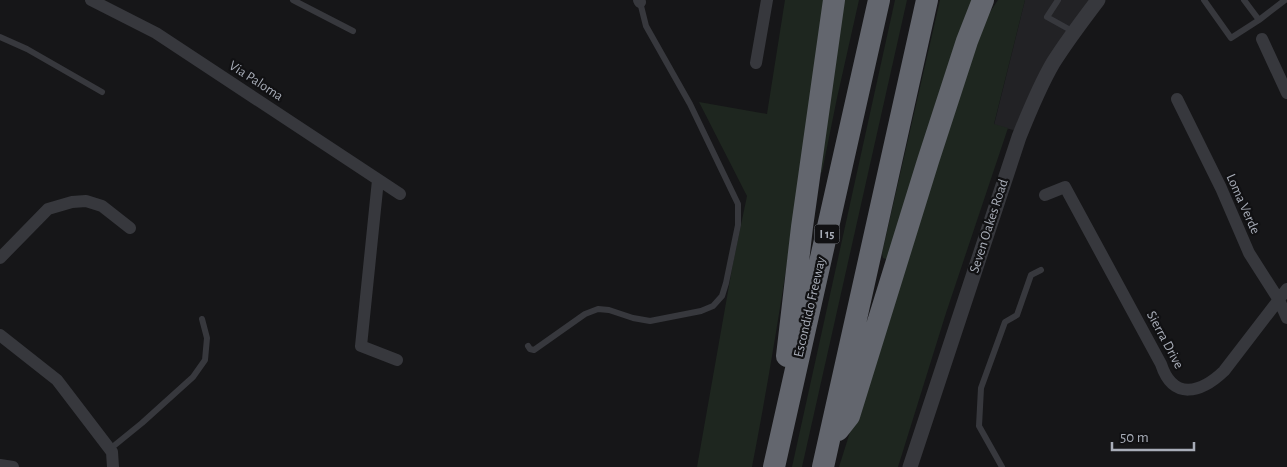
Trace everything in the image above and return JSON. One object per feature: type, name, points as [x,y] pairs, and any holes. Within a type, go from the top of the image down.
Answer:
[{"type":"highway","points":[[776,461],[802,227],[834,0]]},
{"type":"highway","name":"Escondido Freeway","points":[[776,461],[879,0]]},
{"type":"highway","points":[[822,467],[927,0]]},
{"type":"highway","points":[[827,445],[849,416],[928,161],[983,0]]},
{"type":"street","name":"Via Paloma","points":[[91,0],[156,33],[400,194]]},
{"type":"street","points":[[756,63],[767,0]]},
{"type":"street","name":"Seven Oakes Road","points":[[910,467],[1018,137],[1053,64],[1098,0]]},
{"type":"street","points":[[1262,39],[1287,93]]},
{"type":"street","name":"Loma Verde","points":[[1178,99],[1221,188],[1249,254],[1279,300],[1287,318]]},
{"type":"street","points":[[378,180],[361,346],[397,360]]},
{"type":"street","name":"Sierra Drive","points":[[1045,195],[1066,187],[1161,364],[1164,374],[1174,386],[1181,389],[1196,390],[1213,382],[1224,371],[1287,289]]},
{"type":"street","points":[[0,258],[48,209],[72,202],[86,201],[102,206],[130,228]]},
{"type":"street","points":[[0,335],[57,380],[112,452],[113,467]]},
{"type":"street","points":[[0,465],[13,467]]},
{"type":"lane","points":[[293,0],[353,31]]},
{"type":"lane","points":[[1058,0],[1047,17],[1074,32]]},
{"type":"lane","points":[[1204,0],[1231,38],[1285,0]]},
{"type":"lane","points":[[1244,0],[1259,20]]},
{"type":"lane","points":[[528,346],[534,350],[585,314],[598,309],[650,321],[701,311],[713,306],[722,296],[738,224],[738,204],[690,104],[646,26],[639,1]]},
{"type":"lane","points":[[0,37],[27,49],[102,92]]},
{"type":"lane","points":[[1002,467],[979,426],[980,388],[1005,322],[1017,315],[1031,275],[1041,270]]},
{"type":"lane","points":[[110,449],[193,377],[205,360],[207,338],[202,319]]},
{"type":"shaded area","points":[[785,0],[825,0],[800,175],[763,409],[752,467],[697,467],[733,263],[747,196],[699,102],[767,114]]},
{"type":"shaded area","points":[[844,0],[859,0],[822,172],[819,174]]},
{"type":"shaded area","points":[[895,0],[907,0],[802,467],[792,467]]},
{"type":"shaded area","points":[[940,0],[974,0],[889,260],[883,258],[882,253]]},
{"type":"shaded area","points":[[998,0],[1025,0],[994,124],[1008,128],[946,313],[898,467],[839,467],[893,295],[984,21]]},
{"type":"shaded area","points":[[1025,0],[1098,0],[1021,132],[994,125]]}]
